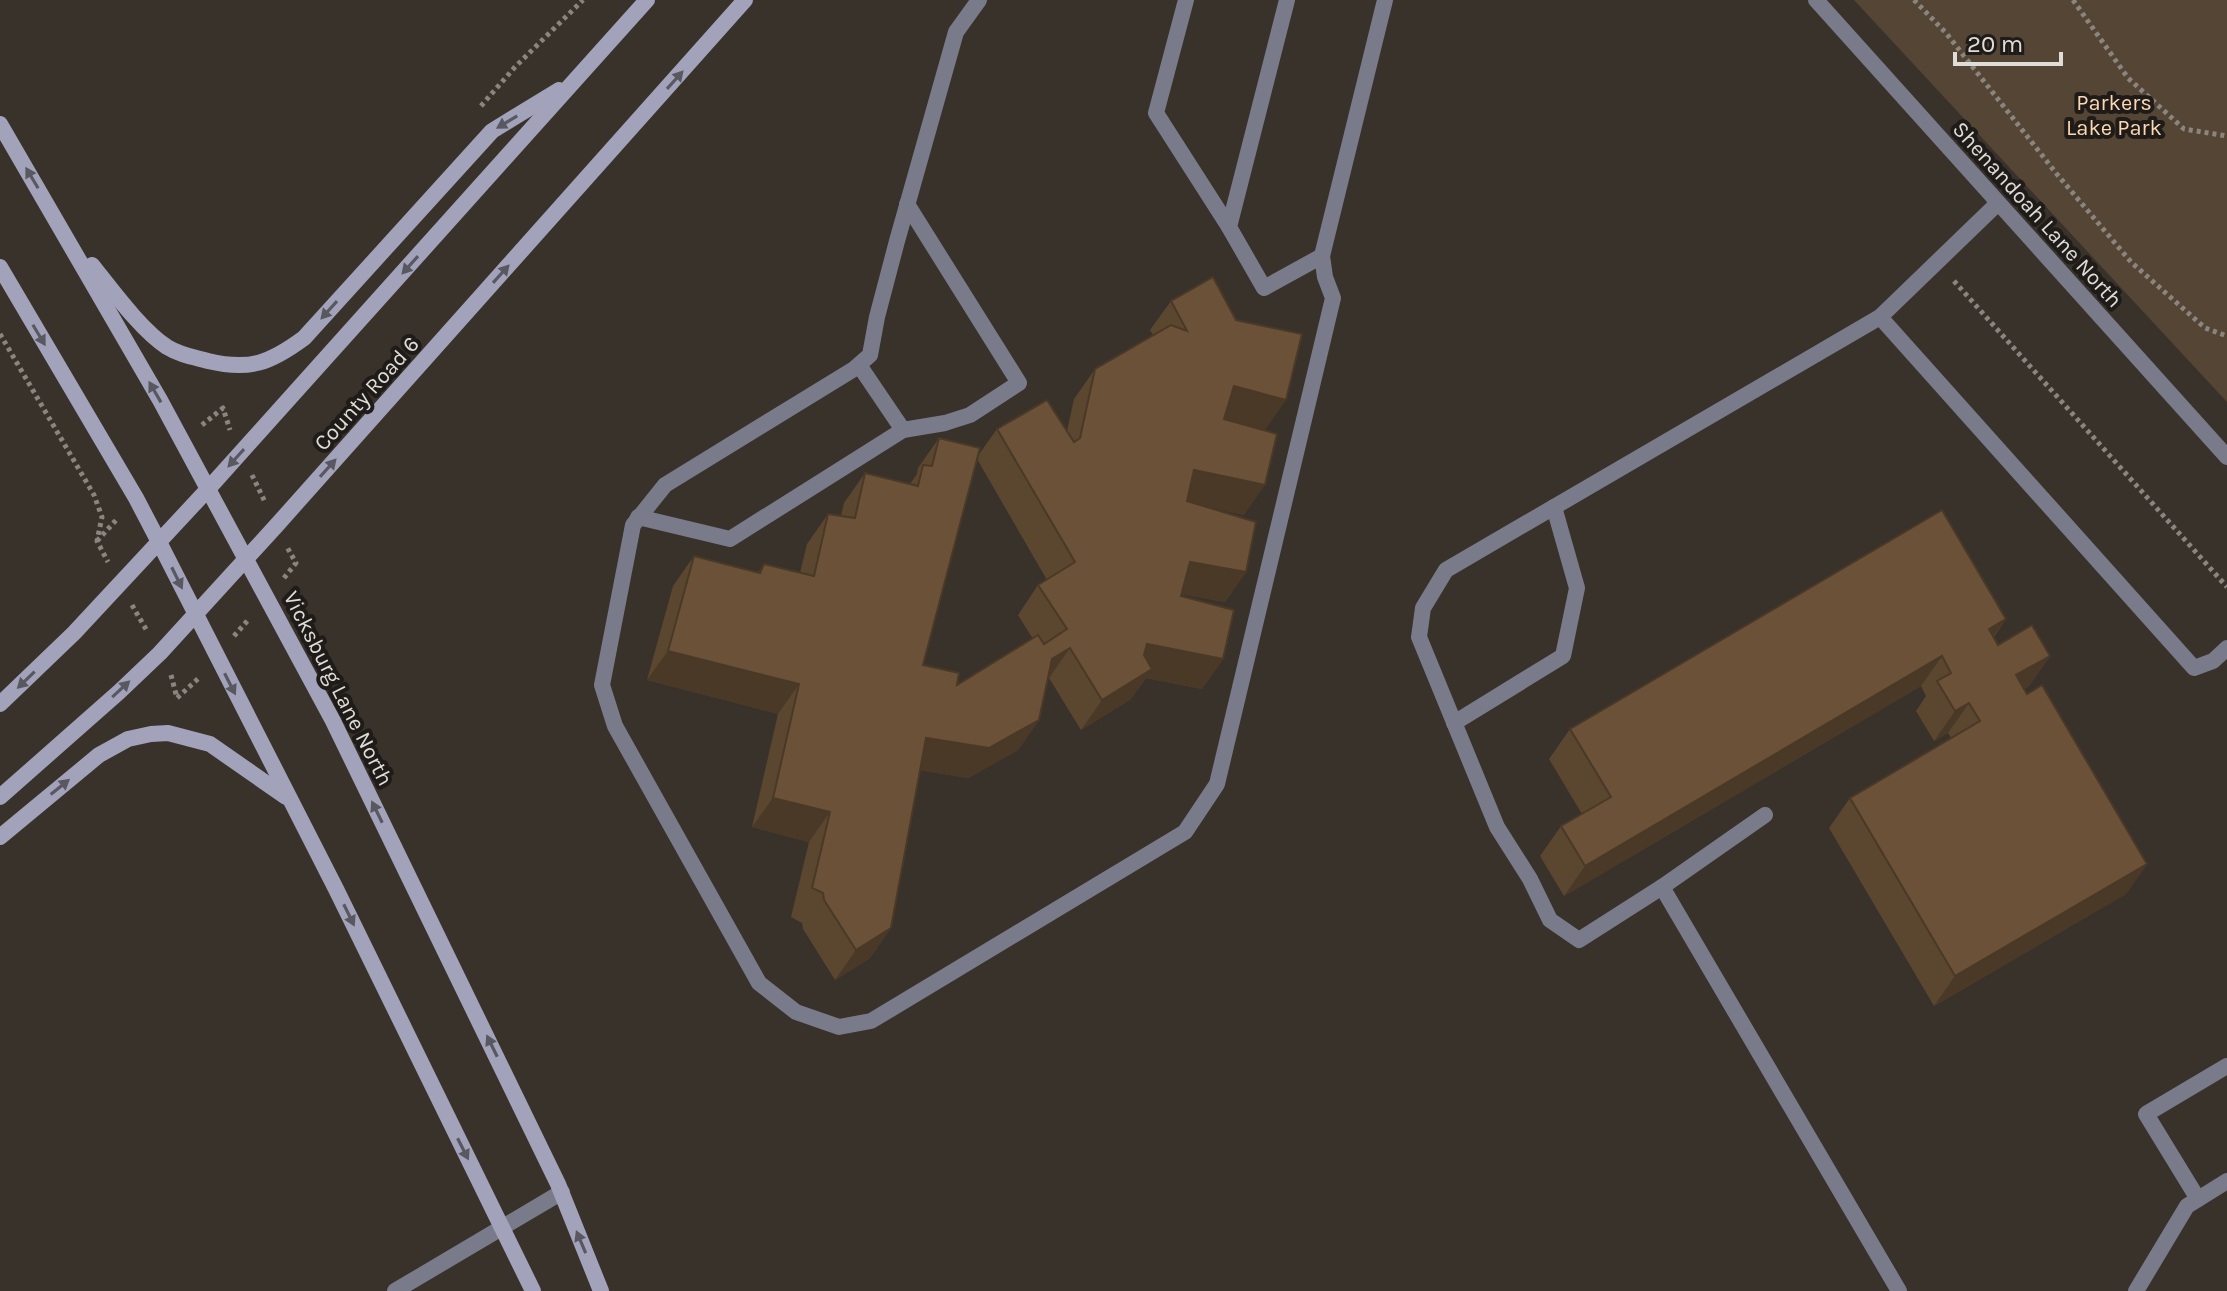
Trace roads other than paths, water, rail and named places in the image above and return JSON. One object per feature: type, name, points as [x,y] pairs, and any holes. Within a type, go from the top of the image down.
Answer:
[{"type":"main road","points":[[0,704],[120,585],[647,0]]},
{"type":"main road","name":"County Road 6","points":[[0,797],[160,653],[745,0]]},
{"type":"main road","points":[[64,232],[128,308],[165,346],[184,355],[227,366],[253,366],[281,355],[304,338],[492,131],[574,81]]},
{"type":"main road","name":"Vicksburg Lane North","points":[[0,124],[185,444],[333,721],[562,1192],[601,1291]]},
{"type":"main road","points":[[0,267],[159,542],[336,889],[533,1291]]},
{"type":"main road","points":[[0,837],[99,755],[128,739],[151,734],[168,733],[210,744],[290,800]]},
{"type":"street","points":[[979,0],[956,32],[907,204],[870,355],[859,365],[665,485],[638,517],[633,525],[602,685],[615,726],[759,983],[796,1012],[839,1027],[871,1021],[1185,832],[1217,784],[1333,298],[1325,277],[1322,256],[1385,0]]},
{"type":"street","points":[[1186,0],[1156,113],[1264,288],[1322,256]]},
{"type":"street","points":[[1229,227],[1287,0]]},
{"type":"street","name":"Shenandoah Lane North","points":[[1816,0],[2227,457]]},
{"type":"street","points":[[1765,815],[1579,940],[1550,920],[1530,879],[1497,827],[1419,637],[1423,608],[1446,570],[1880,317],[1998,203]]},
{"type":"street","points":[[638,517],[730,539],[903,430],[970,415],[1019,383],[907,204]]},
{"type":"street","points":[[1880,317],[2194,668],[2213,661],[2227,648]]},
{"type":"street","points":[[859,365],[903,430]]},
{"type":"street","points":[[1454,723],[1563,656],[1577,588],[1554,507]]},
{"type":"street","points":[[1662,887],[1899,1291]]},
{"type":"street","points":[[2198,1199],[2146,1114],[2227,1066]]},
{"type":"street","points":[[2138,1290],[2187,1206],[2227,1181]]},
{"type":"street","points":[[395,1291],[562,1192]]},
{"type":"park label","name":"Parkers Lake Park","points":[[2114,114]]}]
